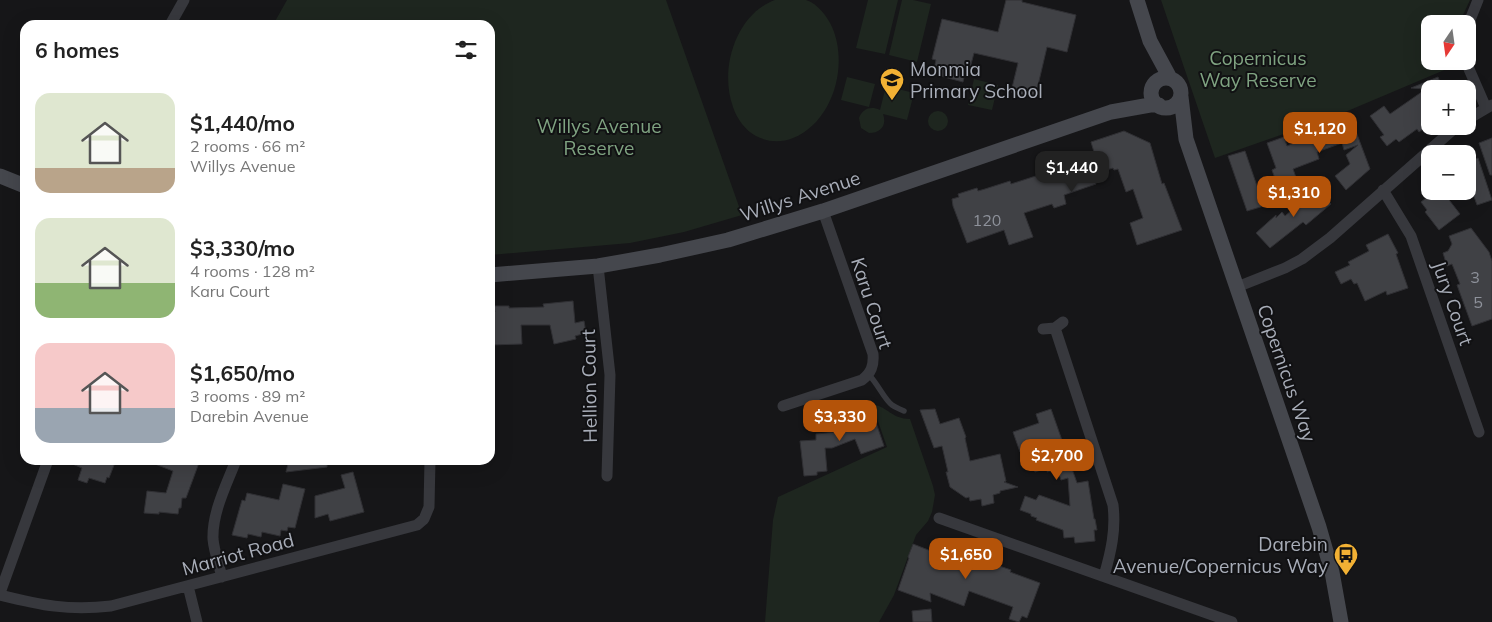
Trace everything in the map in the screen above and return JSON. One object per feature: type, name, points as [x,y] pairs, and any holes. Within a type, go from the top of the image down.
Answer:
[{"type":"street","points":[[173,20],[184,0]]},
{"type":"street","points":[[1137,0],[1150,40],[1170,78],[1178,83],[1180,87],[1181,97],[1176,104],[1168,107],[1162,106],[1153,99],[1152,90],[1154,85],[1150,40]]},
{"type":"street","points":[[1472,15],[1478,0]]},
{"type":"street","points":[[1470,70],[1489,106],[1476,114]]},
{"type":"street","points":[[1154,85],[1161,79],[1170,78]]},
{"type":"street","name":"Willys Avenue","points":[[495,275],[598,266],[728,240],[823,211],[1111,112],[1131,102],[1154,85]]},
{"type":"street","name":"Copernicus Way","points":[[1181,97],[1186,139]]},
{"type":"street","name":"Willys Avenue","points":[[1111,112],[1150,105],[1162,106]]},
{"type":"street","name":"Copernicus Way","points":[[1162,106],[1171,114],[1186,139],[1319,527],[1332,572],[1341,622]]},
{"type":"street","points":[[1237,287],[1285,268],[1302,259],[1330,238],[1447,135]]},
{"type":"street","points":[[0,176],[20,184]]},
{"type":"street","name":"Jury Court","points":[[1383,190],[1411,236],[1479,432]]},
{"type":"street","name":"Karu Court","points":[[783,406],[856,383],[869,375],[873,367],[873,354],[823,211]]},
{"type":"street","name":"Hellion Court","points":[[598,266],[610,375],[607,476]]},
{"type":"street","points":[[1043,329],[1059,325],[1113,505],[1115,518],[1113,541],[1104,576]]},
{"type":"street","points":[[0,594],[46,465]]},
{"type":"street","points":[[222,576],[214,546],[214,528],[234,465]]},
{"type":"street","name":"Marriot Road","points":[[0,594],[54,607],[73,609],[120,604],[417,525],[424,520],[429,507],[430,465]]},
{"type":"street","points":[[939,517],[1232,622]]},
{"type":"street","points":[[188,586],[197,622]]},
{"type":"lane","points":[[869,375],[892,405],[904,411]]},
{"type":"green space","name":"Willys Avenue Reserve","points":[[287,0],[666,0],[742,215],[684,232],[630,243],[495,255],[495,20],[276,20]]},
{"type":"green space","points":[[775,0],[806,0],[818,7],[832,27],[837,42],[839,58],[838,75],[834,91],[818,119],[807,130],[793,138],[769,141],[752,134],[742,124],[733,107],[729,92],[728,76],[734,44],[741,30],[750,17],[761,7]]},
{"type":"green space","points":[[868,0],[898,0],[885,54],[856,48]]},
{"type":"green space","points":[[902,0],[913,0],[931,4],[917,62],[889,55]]},
{"type":"green space","name":"Copernicus Way Reserve","points":[[1161,0],[1470,0],[1463,15],[1421,15],[1421,70],[1444,70],[1338,115],[1215,158]]},
{"type":"green space","points":[[847,77],[875,84],[869,107],[841,100]]},
{"type":"green space","points":[[974,79],[998,85],[992,110],[968,105]]},
{"type":"green space","points":[[886,86],[914,93],[907,120],[883,114],[884,122],[882,128],[877,132],[869,133],[861,128],[859,118],[868,109],[880,110]]},
{"type":"green space","points":[[934,111],[942,111],[948,117],[948,125],[942,131],[934,131],[928,125],[928,117]]},
{"type":"green space","points":[[872,404],[899,417],[910,419],[935,495],[932,512],[928,521],[916,535],[894,595],[879,622],[765,622],[773,520],[778,497],[887,447]]},
{"type":"building","points":[[1006,0],[1022,0],[1022,2],[1076,15],[1067,52],[1047,47],[1035,98],[1011,92],[1018,63],[974,53],[970,68],[966,67],[963,82],[933,74],[936,60],[932,59],[942,19],[998,32]]},
{"type":"building","points":[[1421,84],[1421,89],[1411,88]]},
{"type":"building","points":[[1421,92],[1421,131],[1419,132],[1417,129],[1399,142],[1396,139],[1387,146],[1380,137],[1384,135],[1370,116],[1384,106],[1390,114]]},
{"type":"building","points":[[1349,113],[1370,169],[1346,190],[1335,176],[1350,164],[1346,155],[1358,145],[1344,150],[1342,143],[1317,152],[1319,159],[1293,169],[1298,183],[1279,190],[1272,170],[1276,168],[1267,143],[1284,137],[1287,146],[1336,125],[1334,119]]},
{"type":"building","points":[[1124,131],[1150,143],[1162,184],[1164,183],[1182,230],[1137,245],[1130,223],[1143,218],[1133,189],[1126,192],[1118,169],[1114,170],[1113,168],[1093,174],[1096,184],[1064,195],[1066,204],[1054,208],[1052,204],[1024,213],[1033,237],[1009,245],[1004,230],[967,243],[953,206],[952,199],[959,197],[958,194],[977,188],[978,191],[1010,181],[1011,184],[1042,174],[1041,170],[1053,166],[1055,170],[1078,162],[1077,158],[1094,152],[1091,142]]},
{"type":"building","points":[[1492,138],[1492,175],[1490,175],[1479,143]]},
{"type":"building","points":[[1245,151],[1258,189],[1261,188],[1274,203],[1247,211],[1228,156]]},
{"type":"building","points":[[1478,158],[1492,200],[1477,205],[1475,200],[1476,159]]},
{"type":"building","points":[[1314,185],[1331,204],[1306,225],[1303,222],[1270,248],[1256,233],[1276,215],[1276,218],[1282,212],[1285,216],[1307,197],[1304,194]]},
{"type":"building","points":[[1424,200],[1449,200],[1460,214],[1439,230],[1425,212],[1427,210],[1421,202]]},
{"type":"building","points":[[1471,228],[1489,252],[1492,261],[1492,319],[1472,326],[1457,285],[1460,284],[1452,264],[1447,266],[1443,253],[1448,251],[1452,244],[1449,236]]},
{"type":"building","points":[[1388,234],[1398,253],[1396,254],[1408,288],[1387,295],[1386,291],[1365,301],[1357,283],[1354,284],[1351,279],[1341,284],[1335,272],[1350,265],[1348,262],[1369,251],[1366,245]]},
{"type":"building","points":[[573,301],[575,323],[584,321],[586,333],[575,336],[576,339],[554,344],[550,325],[521,325],[522,344],[495,345],[495,306],[509,306],[509,308],[544,307],[543,304]]},
{"type":"building","points":[[935,409],[940,424],[959,418],[966,437],[970,461],[1000,454],[1006,481],[1004,482],[1018,487],[1000,491],[1000,493],[993,495],[994,503],[982,506],[981,499],[970,501],[969,497],[966,498],[950,487],[942,446],[934,448],[920,410]]},
{"type":"building","points":[[1051,409],[1077,483],[1088,481],[1097,530],[1094,530],[1095,541],[1075,543],[1074,537],[1064,538],[1063,530],[1036,520],[1037,518],[1031,516],[1031,514],[1020,510],[1025,496],[1036,500],[1039,495],[1070,506],[1068,478],[1061,480],[1057,469],[1047,472],[1049,467],[1035,472],[1027,450],[1020,452],[1013,432],[1039,423],[1036,414]]},
{"type":"building","points":[[873,414],[884,446],[861,454],[855,439],[832,448],[825,448],[827,471],[817,472],[817,475],[804,476],[800,441],[816,440],[816,434],[837,432],[834,423],[851,417],[852,420]]},
{"type":"building","points":[[75,465],[114,465],[105,483],[89,478],[87,483],[78,480],[82,468]]},
{"type":"building","points":[[157,465],[198,465],[186,498],[182,498],[178,514],[144,513],[147,491],[166,493],[173,471]]},
{"type":"building","points":[[288,465],[327,465],[327,467],[286,472]]},
{"type":"building","points":[[353,472],[364,512],[330,521],[328,514],[315,518],[315,496],[345,488],[341,475]]},
{"type":"building","points":[[283,484],[305,489],[295,528],[288,527],[287,531],[281,530],[280,536],[262,532],[261,537],[248,534],[247,538],[232,535],[242,500],[245,501],[247,493],[279,500]]},
{"type":"building","points":[[913,544],[931,551],[933,545],[981,563],[982,560],[1040,583],[1027,618],[1022,616],[1019,622],[1009,619],[1013,607],[969,591],[964,606],[930,593],[931,602],[898,590]]},
{"type":"building","points":[[931,609],[932,622],[913,622],[912,611]]},
{"type":"place","name":"Monmia Primary School","points":[[892,101]]},
{"type":"place","name":"Darebin Avenue/Copernicus Way","points":[[1346,576]]}]
